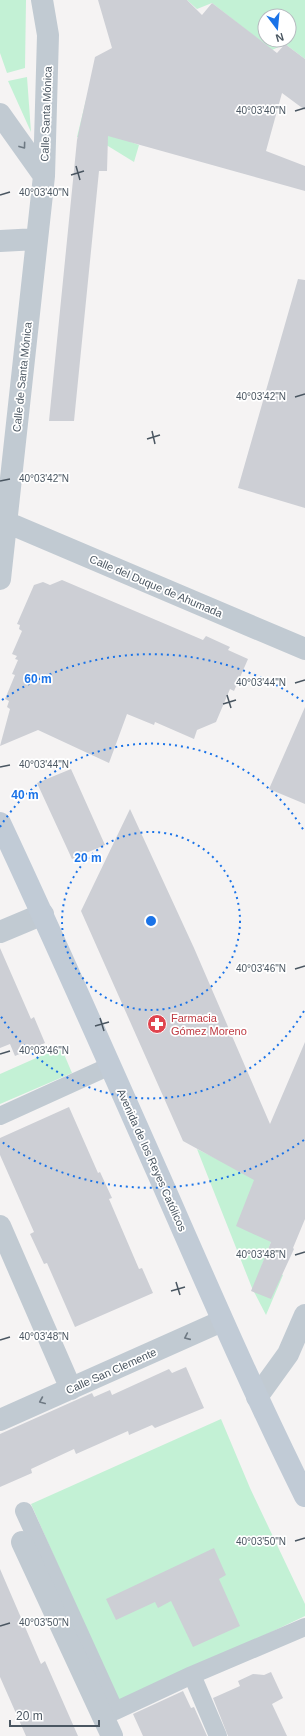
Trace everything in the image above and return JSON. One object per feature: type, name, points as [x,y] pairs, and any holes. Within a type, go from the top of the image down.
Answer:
[{"type":"main road","name":"Avenida de los Reyes Católicos","points":[[0,822],[43,914],[222,1322],[305,1496]]},
{"type":"street","name":"Calle Santa Mónica","points":[[42,0],[48,35],[44,176]]},
{"type":"street","points":[[48,35],[59,0]]},
{"type":"street","name":"Calle Santa Mónica","points":[[0,114],[44,176]]},
{"type":"street","name":"Calle de Santa Mónica","points":[[0,579],[44,176]]},
{"type":"street","points":[[0,241],[38,239]]},
{"type":"street","name":"Calle del Duque de Ahumada","points":[[6,522],[305,649]]},
{"type":"street","points":[[0,932],[43,914]]},
{"type":"street","points":[[0,1116],[110,1066]]},
{"type":"street","points":[[0,1226],[71,1389]]},
{"type":"street","points":[[257,1396],[288,1354],[305,1315]]},
{"type":"street","name":"Calle San Clemente","points":[[0,1420],[222,1322]]},
{"type":"street","points":[[24,1511],[115,1711],[192,1675],[305,1627]]},
{"type":"street","points":[[22,1542],[112,1736]]},
{"type":"street","points":[[192,1675],[218,1736]]},
{"type":"green space","points":[[0,0],[26,0],[25,68],[7,73],[0,53]]},
{"type":"green space","points":[[187,0],[305,0],[305,59],[290,48],[297,48],[297,8],[257,8],[257,38],[212,3],[197,9]]},
{"type":"green space","points":[[27,77],[31,132],[8,81]]},
{"type":"green space","points":[[86,100],[140,118],[131,142],[139,145],[134,162],[108,146],[77,137]]},
{"type":"green space","points":[[61,1047],[72,1073],[0,1104],[0,1074]]},
{"type":"green space","points":[[197,1149],[229,1165],[258,1171],[271,1242],[262,1265],[283,1275],[266,1315],[252,1288]]},
{"type":"green space","points":[[221,1419],[250,1488],[305,1604],[305,1616],[119,1704],[31,1504]]},
{"type":"building","points":[[98,0],[187,0],[202,15],[212,3],[257,38],[257,48],[270,48],[277,53],[281,48],[290,48],[305,59],[305,110],[282,93],[266,151],[305,166],[305,191],[108,136],[107,171],[99,171],[74,421],[49,421],[77,140],[95,57],[112,48]]},
{"type":"building","points":[[298,279],[305,280],[305,508],[238,488]]},
{"type":"building","points":[[62,580],[203,640],[206,636],[230,647],[228,650],[248,659],[234,691],[230,689],[216,722],[197,730],[194,739],[155,722],[154,725],[127,714],[109,763],[38,730],[0,746],[10,709],[7,707],[9,701],[5,699],[15,675],[12,674],[18,660],[15,659],[17,656],[12,654],[22,631],[19,629],[20,625],[17,624],[34,585],[43,582],[50,585]]},
{"type":"building","points":[[305,707],[305,804],[269,789]]},
{"type":"building","points":[[71,769],[105,845],[72,859],[37,783]]},
{"type":"building","points":[[130,809],[194,948],[270,1124],[305,1042],[305,1219],[293,1248],[294,1249],[271,1299],[251,1291],[271,1242],[236,1226],[254,1180],[183,1141],[81,911]]},
{"type":"building","points":[[0,948],[31,1019],[34,1017],[45,1043],[15,1056],[10,1044],[0,1048]]},
{"type":"building","points":[[69,1107],[98,1173],[100,1172],[112,1198],[109,1199],[139,1269],[142,1268],[153,1293],[75,1327],[47,1263],[44,1264],[30,1234],[34,1232],[0,1155],[0,1138]]},
{"type":"building","points":[[186,1367],[204,1408],[155,1428],[152,1425],[129,1435],[128,1431],[76,1454],[74,1449],[31,1469],[32,1473],[0,1487],[0,1434],[92,1393],[94,1397],[110,1390],[112,1395],[169,1369],[172,1373]]},
{"type":"building","points":[[214,1548],[226,1575],[219,1579],[240,1626],[193,1647],[171,1601],[158,1608],[155,1602],[116,1620],[106,1599]]},
{"type":"building","points":[[0,1569],[41,1664],[45,1661],[78,1736],[26,1736],[0,1677]]},
{"type":"building","points":[[271,1672],[283,1698],[272,1704],[287,1736],[228,1736],[213,1698],[240,1686],[238,1681],[253,1674],[264,1675]]},
{"type":"building","points":[[183,1691],[191,1708],[194,1707],[207,1736],[143,1736],[133,1714]]},
{"type":"place","name":"Farmacia Gómez Moreno","points":[[157,1024]]}]
